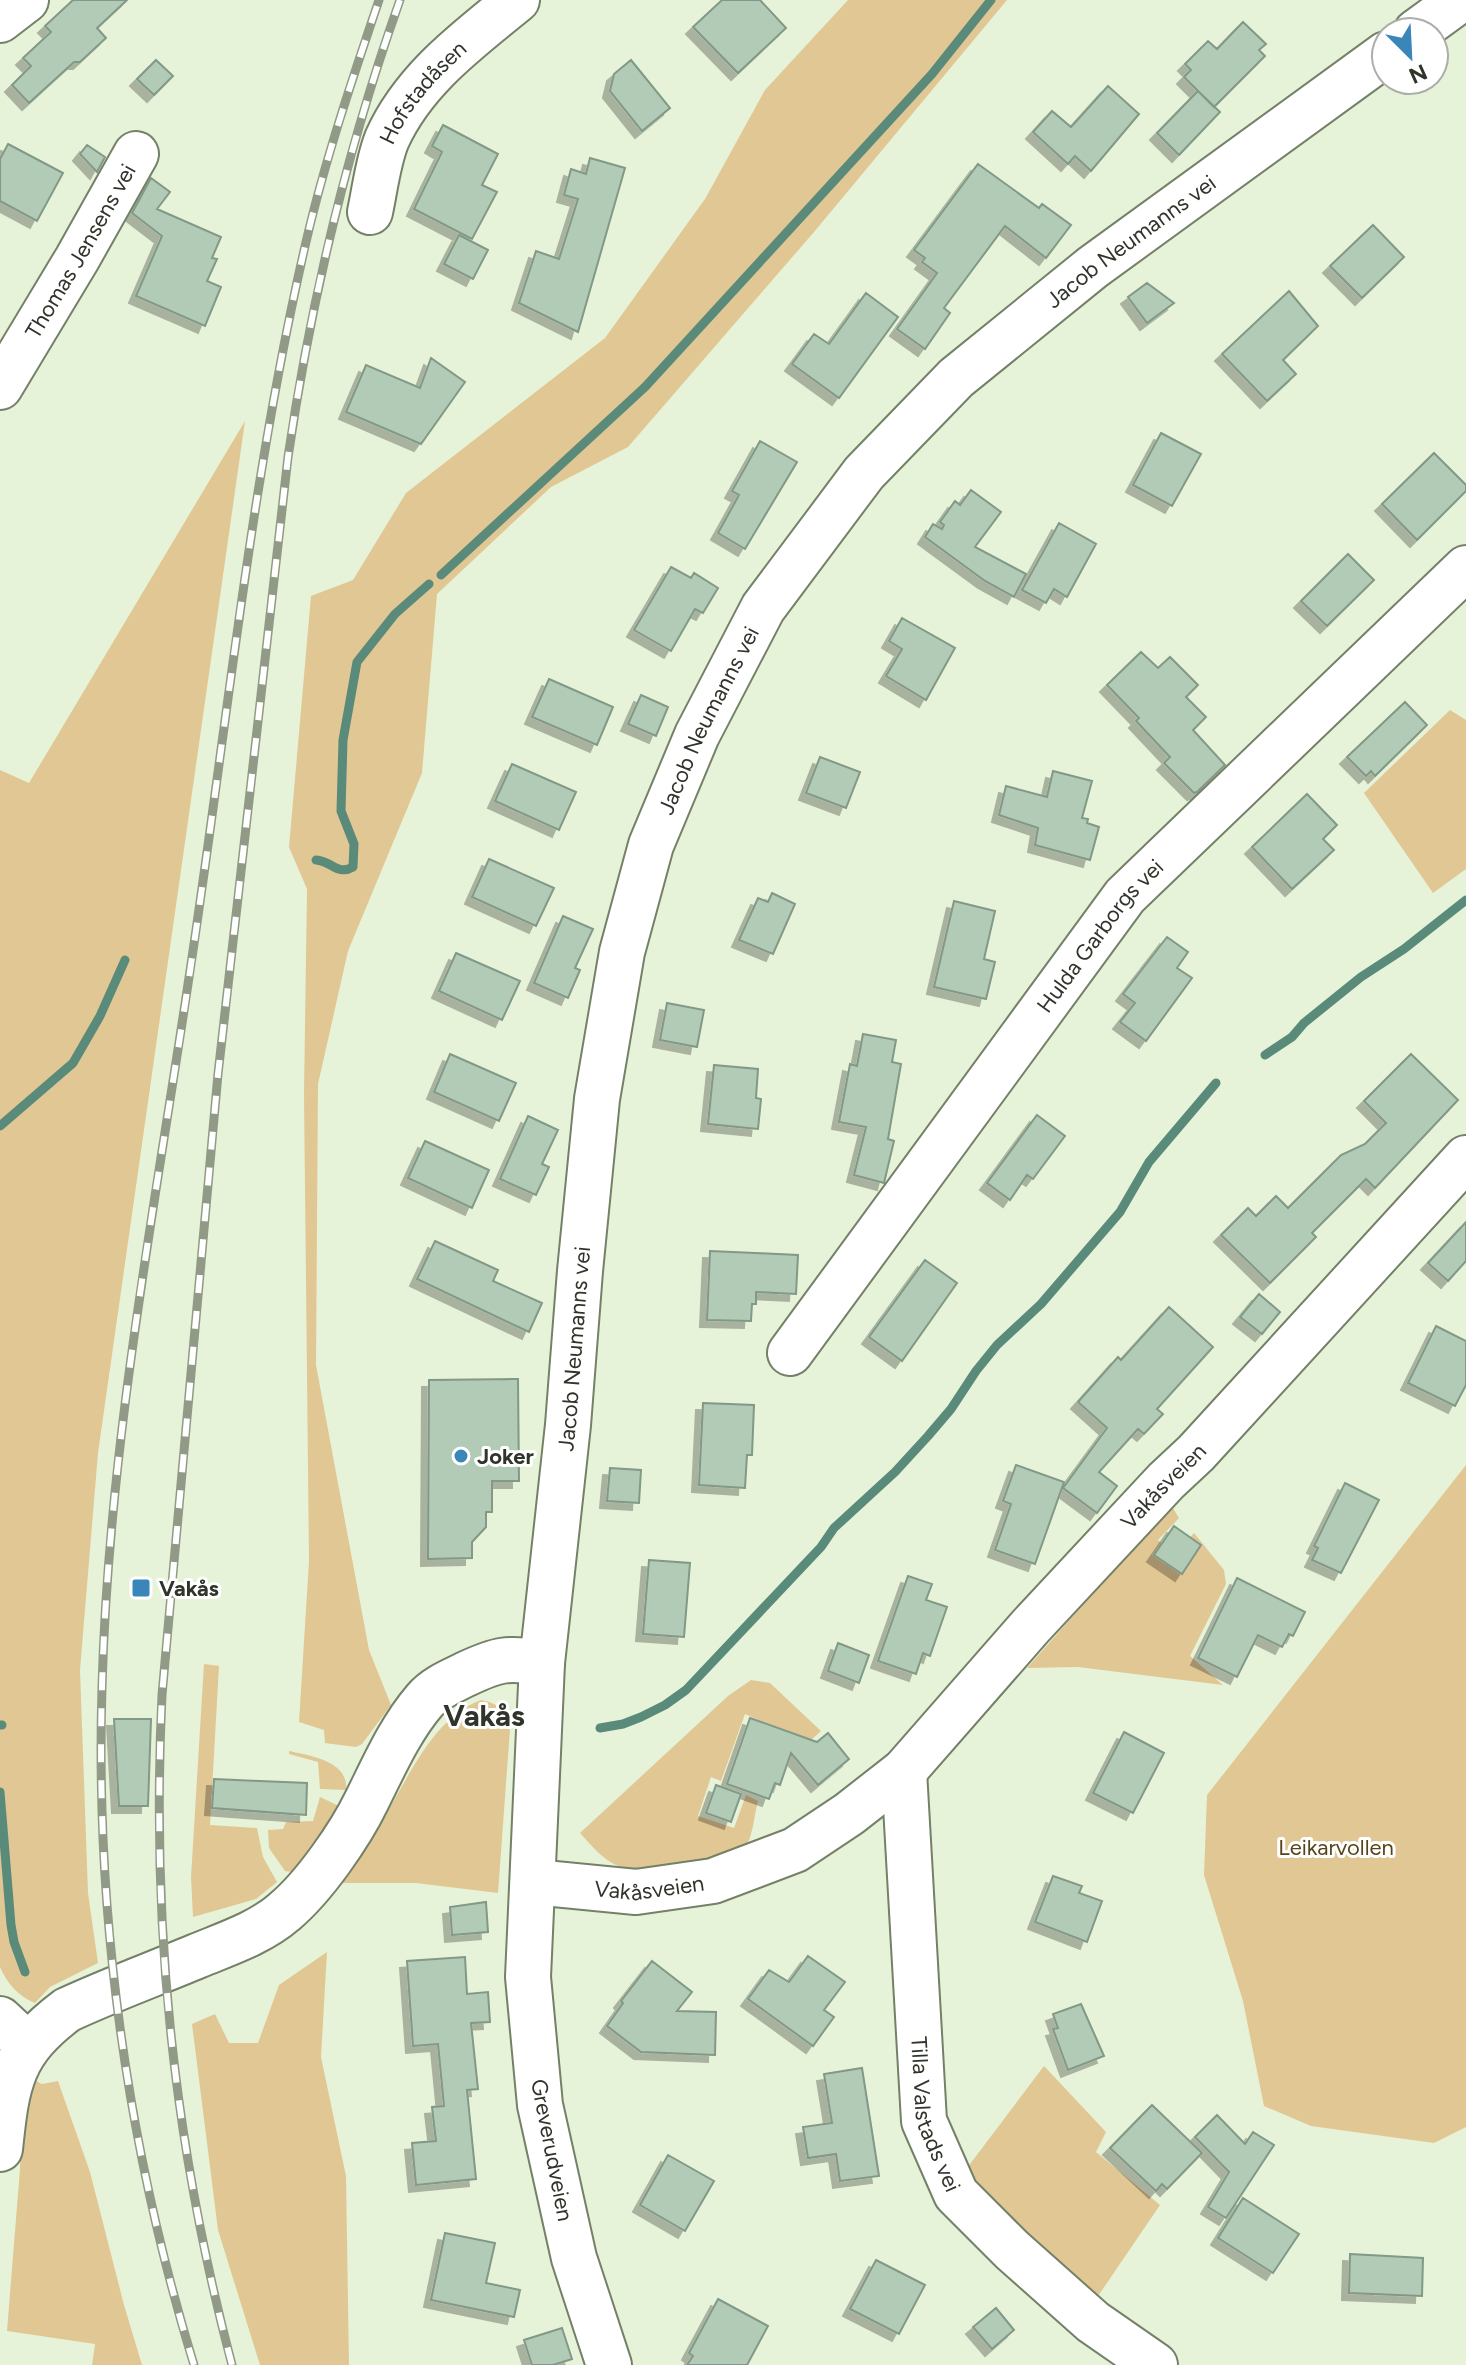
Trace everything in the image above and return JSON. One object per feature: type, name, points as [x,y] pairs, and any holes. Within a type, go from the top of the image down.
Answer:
[{"type":"street","points":[[0,20],[26,0]]},
{"type":"street","name":"Hofstadåsen","points":[[370,212],[386,141],[418,89],[457,49],[517,0]]},
{"type":"street","points":[[1438,16],[1460,0]]},
{"type":"street","name":"Jacob Neumanns vei","points":[[542,1663],[568,1425],[597,1099],[622,952],[651,845],[697,735],[763,608],[864,473],[956,378],[1093,267],[1370,66]]},
{"type":"street","name":"Thomas Jensens vei","points":[[0,387],[136,154]]},
{"type":"street","name":"Hulda Garborgs vei","points":[[790,1353],[1125,896],[1466,568]]},
{"type":"street","name":"Vakåsveien","points":[[534,1882],[636,1892],[713,1881],[795,1850],[849,1814],[904,1771],[1030,1627],[1196,1453],[1466,1158]]},
{"type":"street","points":[[0,2149],[9,2088],[16,2064],[14,2032],[48,2025],[67,2010],[222,1946],[258,1929],[284,1912],[342,1842],[367,1801],[381,1770],[426,1698],[444,1684],[489,1663],[513,1658],[542,1663],[534,1882]]},
{"type":"street","name":"Tilla Valstads vei","points":[[904,1771],[924,2121],[956,2194],[1012,2250],[1093,2322],[1155,2365]]},
{"type":"street","name":"Greverudveien","points":[[534,1882],[528,1977],[540,2105],[574,2258],[609,2365]]},
{"type":"green space","points":[[848,0],[1007,0],[814,232],[628,447],[551,487],[437,594],[422,773],[348,951],[318,1084],[316,1365],[369,1650],[391,1705],[362,1744],[356,1747],[325,1743],[324,1730],[299,1722],[309,1561],[304,1094],[307,889],[289,847],[311,596],[353,580],[406,493],[605,338],[705,199],[765,90]]},
{"type":"green space","points":[[245,421],[98,1453],[80,1670],[88,1893],[98,1963],[50,1987],[35,2003],[14,1988],[0,1967],[0,770],[29,783]]},
{"type":"green space","points":[[1450,710],[1466,720],[1466,869],[1433,893],[1364,793]]},
{"type":"green space","name":"Leikarvollen","points":[[1466,1465],[1466,2127],[1434,2143],[1311,2126],[1264,2106],[1243,2001],[1204,1875],[1207,1795]]},
{"type":"green space","points":[[1171,1505],[1179,1518],[1158,1540],[1175,1554],[1194,1533],[1224,1570],[1226,1584],[1190,1656],[1223,1685],[1078,1667],[1027,1668]]},
{"type":"green space","points":[[204,1664],[219,1666],[210,1825],[257,1828],[263,1857],[277,1882],[256,1899],[193,1917],[191,1877]]},
{"type":"green space","points":[[751,1680],[770,1683],[821,1731],[809,1742],[745,1714],[721,1781],[711,1777],[698,1816],[734,1828],[746,1795],[758,1801],[744,1849],[705,1864],[650,1869],[623,1867],[599,1853],[580,1833],[728,1696]]},
{"type":"green space","points":[[481,1700],[501,1709],[510,1729],[498,1893],[416,1883],[338,1883],[376,1830],[434,1736],[463,1709]]},
{"type":"green space","points":[[289,1751],[335,1766],[345,1780],[346,1790],[320,1789],[318,1762],[289,1754]]},
{"type":"green space","points":[[320,1797],[339,1806],[320,1837],[292,1872],[285,1871],[269,1848],[268,1830],[283,1829],[286,1822],[313,1821]]},
{"type":"green space","points":[[327,1952],[321,2057],[346,2176],[349,2365],[260,2365],[218,2230],[192,2024],[215,2014],[229,2043],[258,2043],[279,1985]]},
{"type":"green space","points":[[1044,2066],[1106,2132],[1096,2152],[1160,2205],[1094,2302],[961,2176]]},
{"type":"green space","points":[[32,2079],[42,2084],[58,2081],[90,2172],[142,2365],[92,2365],[95,2344],[7,2331],[22,2105]]},
{"type":"building","points":[[73,0],[127,0],[97,28],[106,38],[29,103],[12,85],[31,66],[23,58],[51,32],[45,26]]},
{"type":"building","points":[[722,0],[760,0],[786,28],[738,73],[693,27]]},
{"type":"building","points":[[1243,22],[1266,44],[1259,50],[1265,56],[1214,107],[1184,77],[1191,70],[1185,64],[1208,41],[1217,49]]},
{"type":"building","points":[[156,60],[173,76],[154,95],[137,79]]},
{"type":"building","points":[[631,60],[670,108],[642,131],[610,91],[614,74]]},
{"type":"building","points":[[1108,86],[1139,114],[1091,171],[1075,156],[1068,164],[1033,132],[1052,111],[1071,127]]},
{"type":"building","points":[[1198,91],[1220,112],[1179,155],[1157,133]]},
{"type":"building","points":[[443,125],[498,154],[482,185],[497,192],[472,239],[414,209],[442,152],[432,146]]},
{"type":"building","points":[[8,144],[63,173],[37,221],[0,201],[0,159]]},
{"type":"building","points":[[87,145],[105,157],[97,172],[80,154]]},
{"type":"building","points":[[590,158],[625,168],[578,332],[519,303],[536,251],[559,259],[578,199],[564,195],[571,169],[586,174]]},
{"type":"building","points":[[978,164],[1039,208],[1042,204],[1071,225],[1046,258],[1005,226],[944,308],[950,313],[925,349],[897,329],[937,273],[922,262],[925,258],[914,250]]},
{"type":"building","points":[[151,178],[170,192],[157,209],[221,237],[212,258],[217,259],[207,281],[221,287],[205,326],[136,296],[162,236],[132,213]]},
{"type":"building","points":[[1373,225],[1404,257],[1362,298],[1330,266]]},
{"type":"building","points":[[459,235],[488,250],[473,279],[444,264]]},
{"type":"building","points":[[1147,283],[1174,303],[1147,323],[1128,297]]},
{"type":"building","points":[[1289,291],[1318,326],[1283,360],[1296,374],[1267,401],[1222,354]]},
{"type":"building","points":[[866,293],[898,317],[839,398],[792,364],[814,334],[829,344]]},
{"type":"building","points":[[431,358],[465,382],[421,444],[346,412],[366,365],[420,388]]},
{"type":"building","points":[[1161,433],[1201,454],[1172,506],[1133,485]]},
{"type":"building","points":[[760,441],[797,462],[745,549],[718,533],[739,495],[732,491]]},
{"type":"building","points":[[1434,453],[1466,485],[1466,491],[1417,540],[1382,504]]},
{"type":"building","points":[[971,490],[1001,512],[975,547],[1026,574],[1014,597],[985,581],[925,537],[933,524],[942,529],[944,525],[940,522],[955,501],[960,505]]},
{"type":"building","points":[[1059,523],[1096,544],[1067,597],[1054,589],[1046,603],[1022,590]]},
{"type":"building","points":[[1348,554],[1374,580],[1327,626],[1301,601]]},
{"type":"building","points":[[671,567],[691,578],[694,573],[718,588],[703,613],[695,609],[671,651],[634,630]]},
{"type":"building","points":[[902,618],[955,648],[926,700],[886,676],[902,649],[889,641]]},
{"type":"building","points":[[1141,652],[1158,668],[1170,657],[1198,685],[1186,697],[1206,717],[1193,730],[1225,765],[1197,792],[1194,793],[1164,763],[1170,757],[1107,685]]},
{"type":"building","points":[[549,679],[613,707],[597,745],[532,717]]},
{"type":"building","points":[[641,695],[668,707],[656,736],[628,724]]},
{"type":"building","points":[[1405,702],[1427,725],[1375,776],[1371,771],[1366,776],[1347,757]]},
{"type":"building","points":[[820,757],[860,772],[846,808],[806,793]]},
{"type":"building","points":[[512,764],[576,792],[559,830],[495,801]]},
{"type":"building","points":[[1053,771],[1092,781],[1082,818],[1099,827],[1090,860],[1035,845],[1038,828],[999,815],[1006,786],[1047,797]]},
{"type":"building","points":[[1307,794],[1337,825],[1323,839],[1334,850],[1292,889],[1252,847]]},
{"type":"building","points":[[489,859],[554,888],[536,926],[472,897]]},
{"type":"building","points":[[772,893],[795,904],[773,954],[739,940],[758,898],[768,902]]},
{"type":"building","points":[[954,901],[995,911],[984,959],[995,962],[986,999],[934,987]]},
{"type":"building","points":[[563,916],[593,929],[575,968],[580,970],[568,998],[534,983]]},
{"type":"building","points":[[1167,937],[1188,952],[1177,968],[1192,978],[1146,1041],[1120,1022],[1135,1003],[1123,994]]},
{"type":"building","points":[[456,953],[520,981],[502,1020],[439,991]]},
{"type":"building","points":[[667,1003],[704,1010],[697,1047],[660,1040]]},
{"type":"building","points":[[863,1034],[896,1040],[892,1062],[901,1064],[888,1139],[894,1141],[884,1183],[854,1175],[866,1127],[839,1122],[850,1064],[857,1066]]},
{"type":"building","points":[[450,1054],[516,1083],[499,1121],[434,1092]]},
{"type":"building","points":[[1411,1054],[1458,1100],[1375,1188],[1366,1179],[1312,1233],[1316,1237],[1270,1283],[1221,1235],[1248,1208],[1256,1216],[1276,1196],[1288,1208],[1341,1155],[1365,1144],[1386,1123],[1364,1101]]},
{"type":"building","points":[[714,1065],[758,1069],[756,1098],[761,1099],[758,1129],[708,1124]]},
{"type":"building","points":[[1037,1115],[1065,1136],[1033,1179],[1027,1175],[1010,1200],[987,1183]]},
{"type":"building","points":[[528,1116],[558,1130],[542,1164],[549,1167],[536,1195],[500,1179]]},
{"type":"building","points":[[425,1141],[489,1170],[472,1208],[408,1178]]},
{"type":"building","points":[[1466,1222],[1466,1261],[1448,1281],[1428,1263]]},
{"type":"building","points":[[435,1241],[498,1270],[493,1281],[542,1303],[529,1332],[417,1279]]},
{"type":"building","points":[[710,1251],[798,1255],[796,1294],[756,1292],[751,1321],[707,1320]]},
{"type":"building","points":[[925,1260],[957,1283],[902,1361],[869,1337]]},
{"type":"building","points":[[1259,1294],[1280,1312],[1262,1334],[1240,1317]]},
{"type":"building","points":[[1169,1307],[1213,1347],[1157,1409],[1163,1414],[1144,1434],[1138,1429],[1099,1472],[1117,1486],[1097,1513],[1063,1488],[1107,1428],[1078,1402]]},
{"type":"building","points":[[1436,1326],[1466,1341],[1466,1385],[1455,1406],[1408,1383]]},
{"type":"building","points":[[518,1379],[519,1481],[492,1481],[492,1512],[486,1512],[486,1527],[472,1542],[472,1558],[428,1559],[429,1380]]},
{"type":"building","points":[[703,1403],[754,1405],[752,1455],[747,1455],[745,1488],[699,1485]]},
{"type":"building","points":[[1016,1465],[1064,1482],[1035,1564],[995,1550],[1011,1504],[1003,1501]]},
{"type":"building","points":[[610,1468],[641,1470],[639,1503],[607,1501]]},
{"type":"building","points":[[1345,1483],[1379,1500],[1341,1573],[1312,1560],[1318,1548],[1314,1546]]},
{"type":"building","points":[[1174,1526],[1201,1545],[1182,1574],[1154,1555]]},
{"type":"building","points":[[649,1560],[690,1563],[684,1637],[643,1634]]},
{"type":"building","points":[[908,1576],[932,1584],[926,1600],[947,1607],[930,1656],[923,1653],[916,1674],[878,1661]]},
{"type":"building","points":[[1237,1578],[1305,1612],[1293,1636],[1289,1634],[1282,1647],[1258,1635],[1237,1677],[1198,1658]]},
{"type":"building","points":[[838,1643],[869,1655],[859,1683],[828,1671]]},
{"type":"building","points":[[750,1718],[817,1742],[828,1733],[849,1759],[818,1785],[791,1753],[780,1785],[775,1783],[769,1799],[727,1784]]},
{"type":"building","points":[[114,1719],[151,1719],[148,1806],[119,1806]]},
{"type":"building","points":[[1124,1732],[1164,1753],[1133,1813],[1093,1793]]},
{"type":"building","points":[[214,1779],[307,1783],[306,1815],[212,1808]]},
{"type":"building","points":[[716,1785],[741,1794],[731,1822],[706,1813]]},
{"type":"building","points":[[1053,1876],[1082,1886],[1079,1893],[1102,1901],[1087,1942],[1035,1922]]},
{"type":"building","points":[[486,1902],[488,1932],[452,1935],[450,1907]]},
{"type":"building","points":[[808,1956],[845,1982],[824,2010],[834,2017],[813,2046],[748,1999],[769,1970],[789,1982]]},
{"type":"building","points":[[465,1957],[467,1994],[488,1992],[490,2022],[471,2023],[478,2089],[467,2090],[476,2179],[416,2185],[412,2143],[436,2141],[432,2107],[444,2106],[438,2044],[413,2046],[407,1961]]},
{"type":"building","points":[[652,1961],[692,1992],[677,2011],[716,2012],[715,2055],[641,2052],[607,2026],[623,2003],[621,2001]]},
{"type":"building","points":[[1081,2004],[1104,2056],[1068,2070],[1053,2029],[1058,2028],[1053,2014]]},
{"type":"building","points":[[862,2068],[879,2176],[840,2181],[836,2154],[808,2158],[803,2127],[832,2123],[824,2074]]},
{"type":"building","points":[[1152,2105],[1202,2153],[1167,2189],[1162,2184],[1156,2191],[1110,2148]]},
{"type":"building","points":[[1217,2115],[1245,2144],[1253,2132],[1274,2145],[1226,2218],[1208,2207],[1229,2172],[1195,2137]]},
{"type":"building","points":[[668,2155],[714,2181],[685,2231],[640,2205]]},
{"type":"building","points":[[1243,2198],[1299,2234],[1273,2273],[1218,2238]]},
{"type":"building","points":[[445,2233],[495,2243],[486,2283],[520,2290],[514,2317],[431,2300]]},
{"type":"building","points":[[1350,2254],[1423,2258],[1422,2296],[1349,2293]]},
{"type":"building","points":[[876,2260],[925,2285],[899,2334],[850,2309]]},
{"type":"building","points":[[718,2299],[768,2326],[747,2365],[687,2365],[693,2356],[689,2353]]},
{"type":"building","points":[[996,2308],[1014,2330],[992,2349],[973,2327]]},
{"type":"building","points":[[562,2328],[572,2359],[553,2365],[532,2365],[524,2340]]},
{"type":"waterway","points":[[441,575],[645,387],[932,74],[991,0]]},
{"type":"waterway","points":[[316,860],[343,870],[353,867],[354,844],[341,811],[343,740],[357,662],[395,614],[429,584]]},
{"type":"waterway","points":[[1265,1055],[1292,1037],[1304,1023],[1361,977],[1404,949],[1466,900]]},
{"type":"waterway","points":[[0,1126],[73,1063],[100,1016],[125,960]]},
{"type":"waterway","points":[[600,1728],[641,1717],[686,1690],[821,1547],[834,1528],[895,1472],[951,1409],[997,1345],[1041,1304],[1120,1212],[1149,1162],[1216,1083]]},
{"type":"waterway","points":[[0,1792],[11,1925],[25,1972]]},
{"type":"railway","points":[[194,2365],[150,2199],[120,2029],[110,1944],[101,1773],[107,1589],[126,1394],[272,408],[313,211],[379,0]]},
{"type":"railway","points":[[232,2365],[195,2199],[171,2033],[160,1865],[162,1695],[218,1074],[288,457],[308,340],[333,226],[363,112],[400,0]]},
{"type":"place","name":"Joker","points":[[461,1456]]},
{"type":"place","name":"Vakås","points":[[141,1588]]},
{"type":"district","name":"Vakås","points":[[484,1715]]}]
